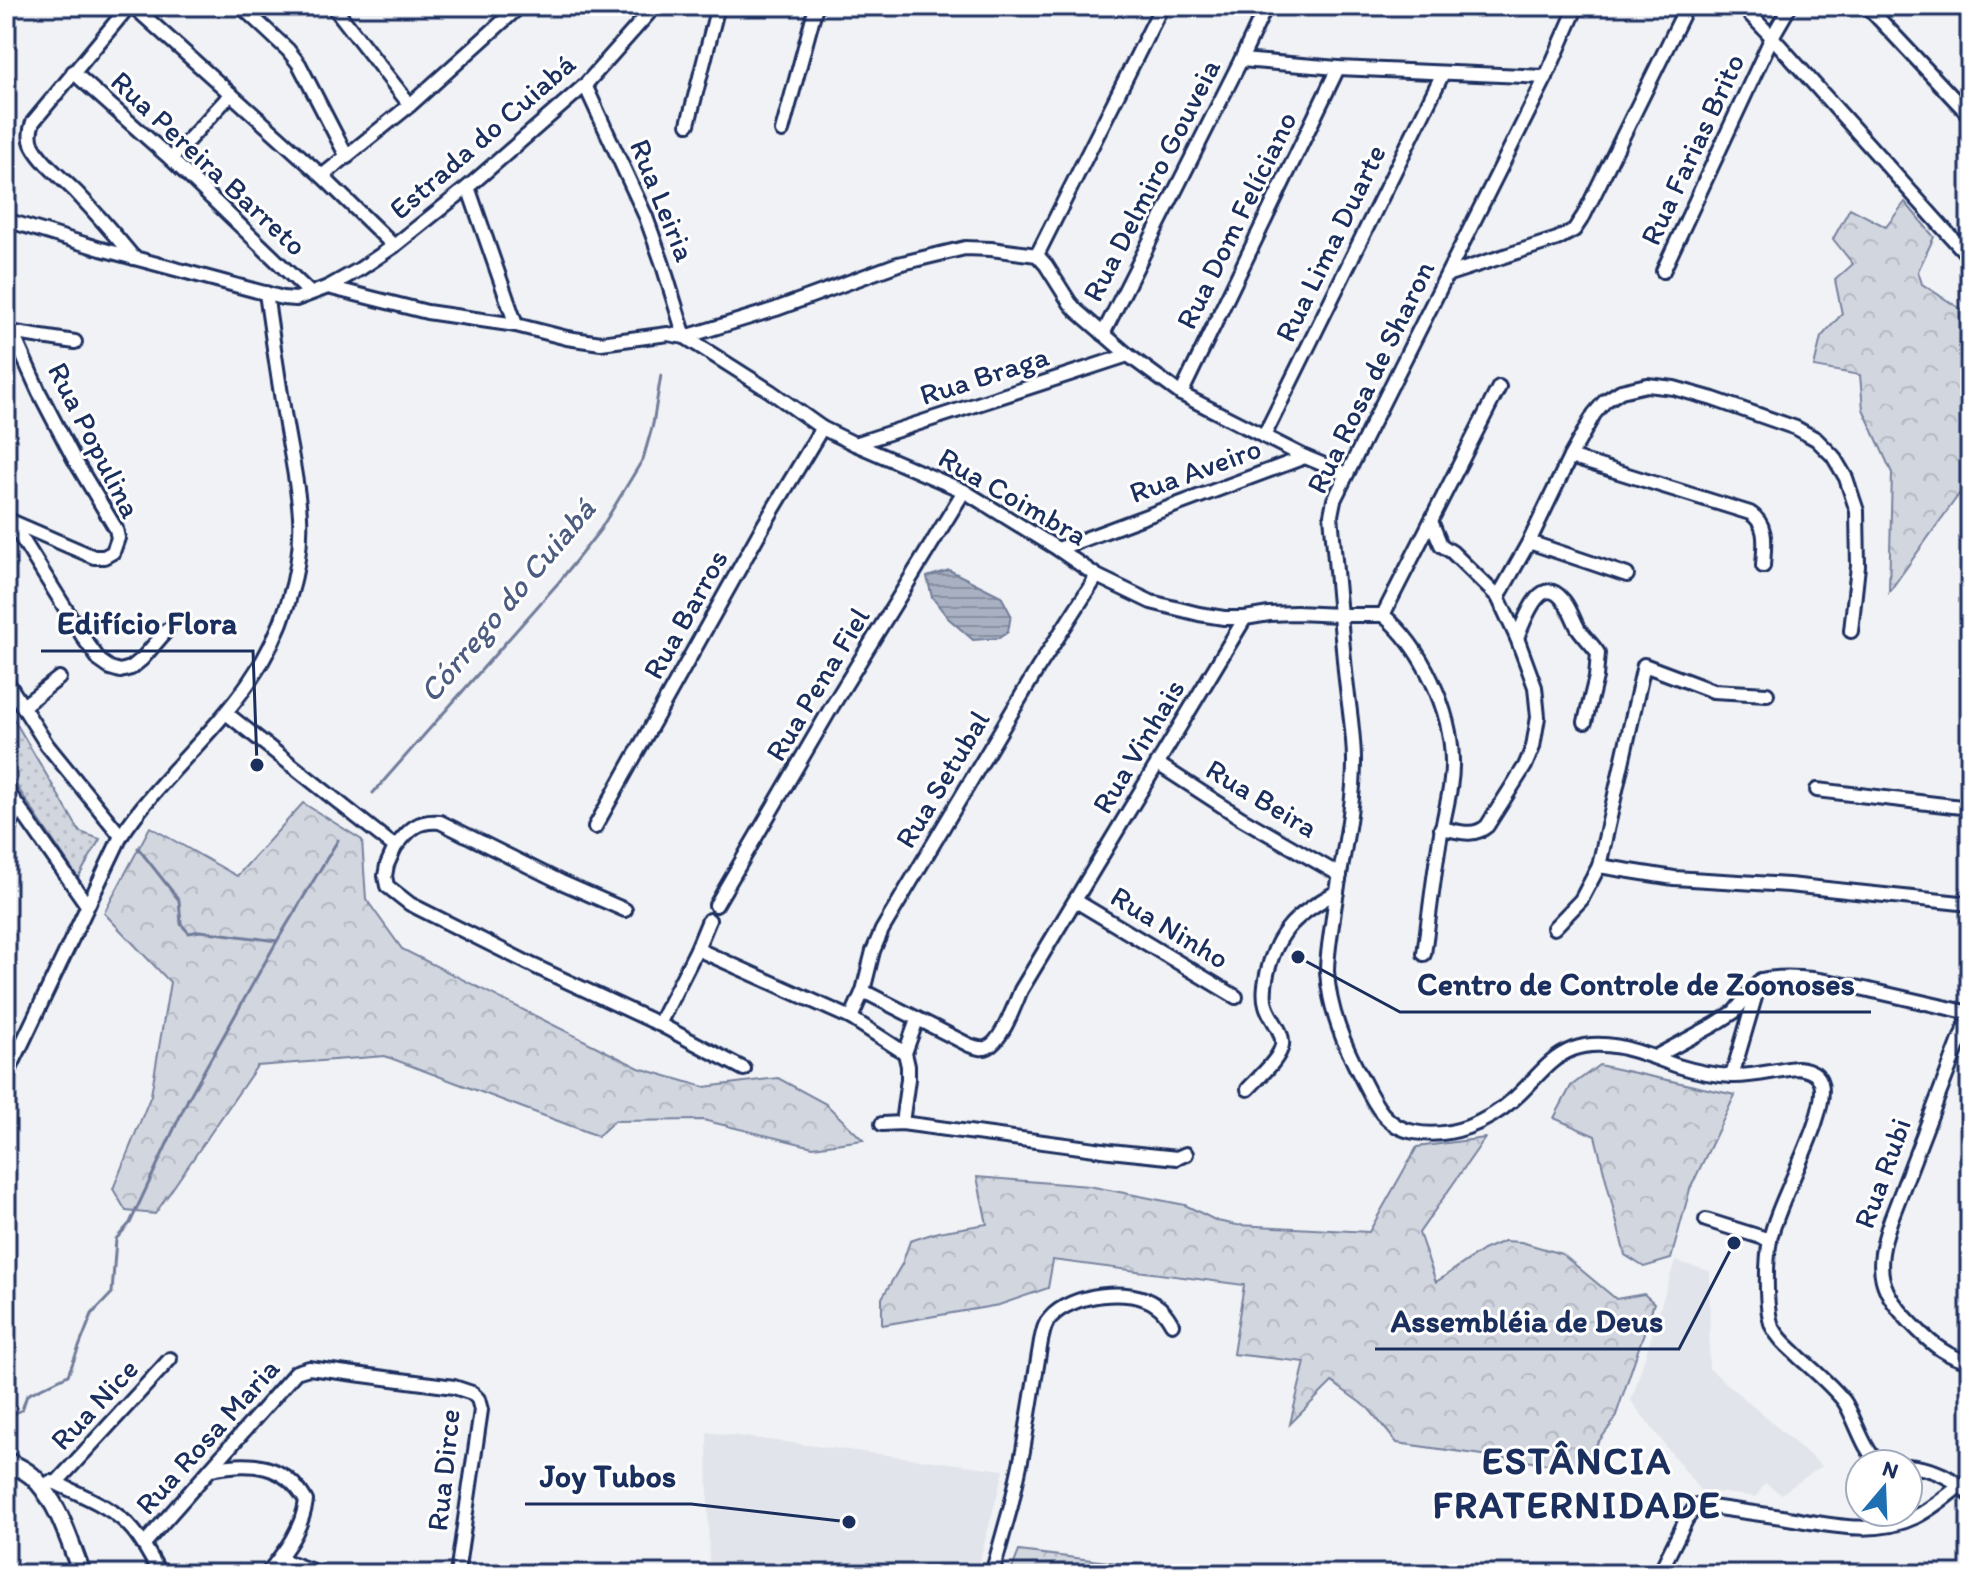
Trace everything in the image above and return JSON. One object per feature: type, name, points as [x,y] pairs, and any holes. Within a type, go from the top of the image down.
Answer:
[{"type":"main road","points":[[6,1461],[37,1479],[55,1508],[82,1574]]},
{"type":"street","points":[[134,258],[107,223],[42,158],[32,145],[30,129],[73,72],[131,6],[322,176],[394,246]]},
{"type":"street","points":[[241,6],[299,64],[347,157]]},
{"type":"street","points":[[333,6],[410,105]]},
{"type":"street","points":[[322,176],[410,105],[520,6]]},
{"type":"street","points":[[688,124],[718,6]]},
{"type":"street","points":[[782,131],[816,6]]},
{"type":"street","points":[[1037,255],[1162,6]]},
{"type":"street","name":"Rua Delmiro Gouveia","points":[[1103,334],[1266,6]]},
{"type":"street","name":"Rua Rosa de Sharon","points":[[1577,6],[1546,77],[1334,500],[1331,515],[1354,757],[1349,816],[1327,970],[1335,1019],[1344,1045],[1373,1101],[1395,1126],[1412,1132],[1449,1133],[1491,1116],[1514,1099],[1558,1057],[1589,1045],[1600,1044],[1655,1057],[1681,1067],[1732,1076],[1806,1069],[1815,1073],[1822,1092],[1818,1114],[1770,1240]]},
{"type":"street","points":[[1449,274],[1557,239],[1574,230],[1687,6]]},
{"type":"street","points":[[1742,6],[1970,258]]},
{"type":"street","name":"Rua Farias Brito","points":[[1663,271],[1772,37],[1790,6]]},
{"type":"street","points":[[1867,6],[1970,116]]},
{"type":"street","name":"Estrada do Cuiabá","points":[[6,220],[134,258],[296,299],[328,287],[360,269],[468,187],[585,85],[652,7]]},
{"type":"street","points":[[1241,60],[1338,68],[1546,77]]},
{"type":"street","name":"Rua Dom Felíciano","points":[[1181,394],[1338,68]]},
{"type":"street","name":"Rua Pereira Barreto","points":[[73,72],[171,159],[310,293]]},
{"type":"street","name":"Rua Lima Duarte","points":[[1264,436],[1443,73]]},
{"type":"street","name":"Rua Leiria","points":[[585,85],[646,217],[685,337]]},
{"type":"street","points":[[171,159],[230,95]]},
{"type":"street","points":[[468,187],[516,325]]},
{"type":"street","points":[[328,287],[427,312],[516,325],[601,343],[668,334],[685,337],[898,264],[965,248],[1037,255],[1070,303],[1128,355],[1181,394],[1305,457],[1346,474]]},
{"type":"street","points":[[6,1077],[121,836],[135,815],[226,713],[251,678],[274,636],[290,594],[299,552],[300,517],[266,293]]},
{"type":"street","points":[[9,332],[75,342]]},
{"type":"street","name":"Rua Populina","points":[[8,517],[94,557],[104,557],[113,552],[118,538],[116,529],[74,459],[9,332]]},
{"type":"street","name":"Rua Coimbra","points":[[685,337],[822,428],[964,491],[1097,576],[1151,602],[1224,618],[1296,613],[1383,615]]},
{"type":"street","name":"Rua Braga","points":[[855,444],[1128,355]]},
{"type":"street","points":[[1498,597],[1594,414],[1605,401],[1621,391],[1647,385],[1674,388],[1713,399],[1796,428],[1816,439],[1833,456],[1846,478],[1857,511],[1858,566],[1851,631]]},
{"type":"street","points":[[1424,954],[1452,761],[1449,733],[1432,681],[1408,641],[1383,615],[1499,387]]},
{"type":"street","name":"Rua Barros","points":[[595,827],[762,528],[822,428]]},
{"type":"street","name":"Rua Aveiro","points":[[1058,549],[1305,457]]},
{"type":"street","points":[[1570,457],[1750,513],[1758,518],[1764,533],[1763,566]]},
{"type":"street","name":"Rua Pena Fiel","points":[[716,905],[831,708],[964,491]]},
{"type":"street","points":[[8,517],[100,661],[120,671],[131,668],[167,630]]},
{"type":"street","points":[[1431,521],[1441,545],[1498,597],[1535,687],[1538,717],[1533,747],[1525,766],[1487,826],[1480,833],[1471,834],[1441,828]]},
{"type":"street","points":[[1529,542],[1627,575]]},
{"type":"street","points":[[1414,555],[1441,545]]},
{"type":"street","name":"Rua Setubal","points":[[851,1018],[882,930],[1038,668],[1097,576]]},
{"type":"street","points":[[1517,638],[1540,594],[1548,591],[1556,593],[1565,601],[1579,630],[1598,653],[1596,677],[1585,722]]},
{"type":"street","name":"Rua Vinhais","points":[[917,1020],[980,1049],[993,1044],[1021,990],[1245,618]]},
{"type":"street","points":[[1554,928],[1581,900],[1599,866],[1644,665],[1713,691],[1767,694]]},
{"type":"street","points":[[23,706],[59,678]]},
{"type":"street","points":[[6,680],[55,755],[121,836]]},
{"type":"street","points":[[226,713],[395,847]]},
{"type":"street","name":"Rua Beira","points":[[1158,764],[1241,818],[1340,875]]},
{"type":"street","points":[[6,789],[87,905]]},
{"type":"street","points":[[1817,790],[1970,808]]},
{"type":"street","points":[[6,835],[18,806]]},
{"type":"street","points":[[625,910],[440,822],[419,823],[409,830],[395,847],[385,876],[387,886],[403,900],[521,960],[659,1024],[744,1069]]},
{"type":"street","points":[[1599,866],[1674,878],[1789,885],[1970,904]]},
{"type":"street","points":[[1248,1089],[1279,1055],[1282,1046],[1282,1039],[1265,1001],[1265,986],[1277,942],[1301,914],[1337,892]]},
{"type":"street","name":"Rua Ninho","points":[[1076,901],[1236,997]]},
{"type":"street","points":[[659,1024],[709,920]]},
{"type":"street","points":[[697,949],[851,1018],[905,1053]]},
{"type":"street","points":[[1655,1057],[1734,1012],[1761,980],[1772,977],[1834,982],[1970,1014]]},
{"type":"street","points":[[1732,1076],[1761,980]]},
{"type":"street","points":[[863,991],[917,1020],[905,1053],[908,1079],[902,1123]]},
{"type":"street","name":"Rua Rubi","points":[[1970,1014],[1891,1219],[1880,1259],[1887,1294],[1898,1311],[1935,1348],[1970,1362]]},
{"type":"street","points":[[882,1124],[902,1123],[1177,1158],[1186,1154]]},
{"type":"street","points":[[1706,1220],[1770,1240],[1768,1308],[1772,1324],[1782,1342],[1847,1405],[1868,1448]]},
{"type":"street","points":[[992,1574],[1016,1483],[1047,1321],[1053,1314],[1081,1300],[1122,1294],[1153,1302],[1172,1324]]},
{"type":"street","name":"Rua Nice","points":[[56,1483],[170,1359]]},
{"type":"street","name":"Rua Rosa Maria","points":[[144,1544],[296,1372],[302,1369],[325,1370],[454,1387]]},
{"type":"street","name":"Rua Dirce","points":[[454,1387],[472,1393],[478,1399],[481,1410],[457,1574]]},
{"type":"street","points":[[211,1469],[247,1465],[280,1473],[291,1480],[306,1501],[298,1531],[267,1574]]},
{"type":"street","points":[[1659,1574],[1697,1505],[1845,1527],[1894,1524],[1914,1518],[1965,1490],[1938,1472],[1924,1468]]},
{"type":"street","points":[[37,1479],[56,1483],[109,1509],[132,1528],[160,1574]]},
{"type":"street","points":[[279,1559],[321,1574]]},
{"type":"shaded area","points":[[1675,1261],[1710,1271],[1709,1368],[1822,1466],[1781,1494],[1765,1483],[1756,1497],[1700,1490],[1631,1401]]},
{"type":"shaded area","points":[[707,1432],[1004,1470],[976,1574],[709,1574]]},
{"type":"green space","points":[[1905,202],[1934,237],[1918,271],[1922,284],[1970,315],[1970,479],[1889,592],[1892,473],[1863,409],[1860,375],[1814,367],[1821,337],[1842,314],[1835,280],[1853,264],[1833,239],[1850,208],[1886,227]]},
{"type":"green space","points":[[6,706],[80,832],[100,839],[78,878],[6,770]]},
{"type":"green space","points":[[303,803],[362,840],[366,899],[402,949],[639,1068],[704,1087],[778,1078],[826,1104],[863,1140],[813,1147],[703,1120],[614,1121],[598,1136],[385,1056],[257,1066],[155,1214],[126,1211],[113,1189],[151,1095],[170,982],[104,913],[150,827],[237,876]]},
{"type":"green space","points":[[1599,1065],[1735,1095],[1690,1189],[1671,1259],[1644,1267],[1625,1255],[1595,1136],[1554,1118],[1571,1086]]},
{"type":"green space","points":[[1485,1138],[1419,1233],[1436,1282],[1483,1250],[1504,1241],[1521,1242],[1562,1254],[1616,1299],[1644,1294],[1654,1303],[1614,1421],[1576,1468],[1397,1443],[1369,1409],[1332,1382],[1290,1424],[1305,1362],[1233,1354],[1244,1285],[1053,1260],[1048,1288],[999,1305],[882,1325],[882,1298],[902,1264],[910,1241],[938,1232],[987,1224],[977,1177],[1089,1186],[1185,1205],[1217,1221],[1237,1225],[1369,1232],[1417,1147]]},
{"type":"green space","points":[[1019,1551],[1157,1568],[1164,1574],[1010,1574]]},
{"type":"water","points":[[949,570],[1001,596],[1011,615],[1008,632],[999,638],[973,640],[948,618],[932,597],[927,577]]},
{"type":"waterway","name":"Córrego do Cuiabá","points":[[373,793],[559,582],[600,530],[643,459],[653,424],[661,375]]},
{"type":"waterway","points":[[6,1417],[22,1410],[27,1395],[68,1375],[92,1314],[112,1293],[116,1239],[130,1223],[188,1099],[338,840]]},
{"type":"waterway","points":[[138,848],[179,900],[181,924],[189,933],[200,931],[277,941]]},
{"type":"place","name":"Edifício Flora","points":[[257,765]]},
{"type":"place","name":"Centro de Controle de Zoonoses","points":[[1298,957]]},
{"type":"place","name":"Assembléia de Deus","points":[[1734,1243]]},
{"type":"place","name":"Joy Tubos","points":[[849,1522]]},
{"type":"district","name":"ESTÂNCIA FRATERNIDADE","points":[[1577,1483]]}]
